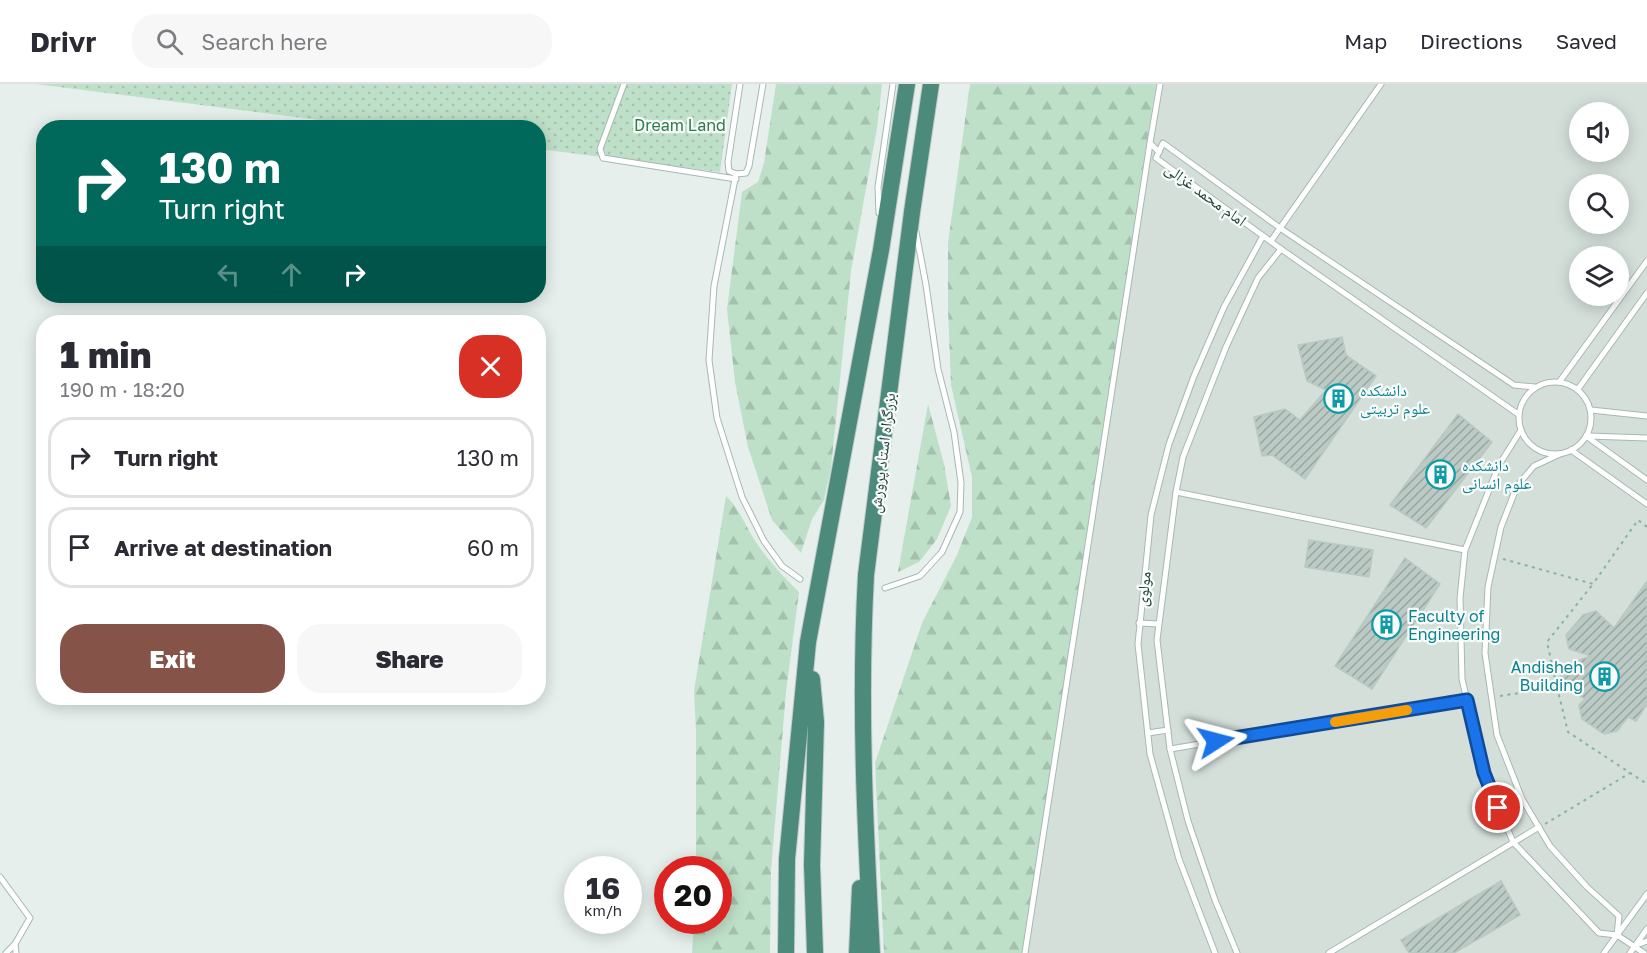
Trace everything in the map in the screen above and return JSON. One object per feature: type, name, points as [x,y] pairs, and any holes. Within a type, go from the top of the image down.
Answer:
[{"type":"highway","name":"بزرگراه استاد پرورش","points":[[786,953],[787,859],[808,642],[881,250],[907,84]]},
{"type":"highway","name":"بزرگراه استاد پرورش","points":[[872,953],[865,824],[864,614],[866,575],[912,212],[931,84]]},
{"type":"highway","name":"بزرگراه استاد پرورش","points":[[808,642],[816,722],[812,865],[814,953]]},
{"type":"highway","name":"بزرگراه استاد پرورش","points":[[857,953],[865,824]]},
{"type":"lane","points":[[624,84],[600,149],[603,158],[736,177],[746,173],[749,166],[763,84]]},
{"type":"lane","points":[[736,177],[729,171],[728,162],[740,84]]},
{"type":"lane","points":[[881,250],[878,187],[893,84]]},
{"type":"lane","points":[[1025,953],[1160,84]]},
{"type":"lane","points":[[1270,241],[1382,84]]},
{"type":"lane","points":[[1150,143],[1159,152]]},
{"type":"lane","name":"امام محمد غزالی","points":[[1518,414],[1281,249],[1156,158],[1163,143],[1280,228],[1514,385],[1535,387]]},
{"type":"lane","points":[[736,177],[714,286],[708,360],[717,417],[742,496],[764,541],[782,566],[800,579]]},
{"type":"lane","points":[[885,588],[920,576],[942,552],[960,512],[961,483],[954,432],[938,369],[926,285],[912,212]]},
{"type":"lane","name":"مولوی","points":[[1215,953],[1179,859],[1150,754],[1138,644],[1139,623],[1151,515],[1169,444],[1194,376],[1224,308],[1263,236]]},
{"type":"lane","name":"مولوی","points":[[1237,953],[1215,900],[1188,821],[1170,749],[1156,640],[1176,492],[1183,457],[1226,347],[1258,278],[1281,249]]},
{"type":"lane","points":[[1560,381],[1647,261]]},
{"type":"lane","points":[[1578,389],[1647,293]]},
{"type":"lane","points":[[1560,454],[1548,454],[1538,450],[1528,443],[1521,430],[1518,414],[1522,402],[1535,387],[1543,383],[1560,381],[1578,389],[1588,402],[1592,422],[1581,443],[1571,450],[1534,466],[1517,486],[1501,527],[1488,587],[1485,653],[1497,735],[1522,799],[1550,846],[1587,887],[1618,916],[1617,935]]},
{"type":"lane","points":[[1591,410],[1647,416]]},
{"type":"lane","points":[[1521,430],[1499,465],[1465,550],[1460,598],[1462,679],[1484,773],[1513,842],[1599,933],[1617,935],[1644,953]]},
{"type":"lane","points":[[1586,436],[1647,438]]},
{"type":"lane","points":[[1586,436],[1647,480]]},
{"type":"lane","points":[[1571,450],[1647,504]]},
{"type":"lane","points":[[1176,492],[1465,550]]},
{"type":"lane","points":[[1139,623],[1158,624]]},
{"type":"lane","points":[[1170,749],[1467,700]]},
{"type":"lane","points":[[1148,733],[1168,730]]},
{"type":"lane","points":[[1329,953],[1539,827]]},
{"type":"lane","points":[[0,878],[30,918],[15,944],[6,953]]},
{"type":"lane","points":[[1604,953],[1647,894]]},
{"type":"lane","points":[[1630,953],[1647,929]]},
{"type":"lane","points":[[1635,946],[1647,936]]},
{"type":"lane","points":[[1635,946],[1647,941]]},
{"type":"lane","points":[[15,944],[16,953]]},
{"type":"path","points":[[1647,527],[1638,520],[1593,584],[1547,642],[1568,732],[1647,784]]},
{"type":"path","points":[[1494,557],[1593,584]]},
{"type":"path","points":[[1492,697],[1557,687]]},
{"type":"path","points":[[1539,827],[1630,773]]},
{"type":"shaded area","points":[[1156,84],[1647,84],[1647,953],[1022,953]]},
{"type":"green space","name":"Dream Land","points":[[36,84],[732,84],[720,172],[546,150],[546,120],[319,120]]},
{"type":"green space","points":[[776,84],[882,84],[877,128],[851,271],[831,468],[824,500],[812,519],[801,553],[772,520],[748,447],[735,382],[727,309],[742,192],[758,182],[764,163]]},
{"type":"green space","points":[[970,84],[1156,84],[1022,953],[884,953],[875,763],[922,623],[957,555],[972,517],[972,477],[951,385],[948,309],[948,243]]},
{"type":"green space","points":[[928,404],[944,464],[951,506],[937,539],[919,562],[898,572]]},
{"type":"green space","points":[[726,496],[735,506],[766,556],[799,592],[786,692],[771,870],[770,953],[692,953],[693,934],[732,934],[732,856],[696,856],[694,691]]},
{"type":"building","name":"دانشکده علوم تربیتی","points":[[1342,337],[1346,355],[1376,376],[1305,479],[1272,455],[1262,456],[1254,417],[1285,409],[1300,420],[1326,390],[1307,381],[1298,345]]},
{"type":"building","name":"دانشکده علوم انسانی","points":[[1458,414],[1492,442],[1426,528],[1390,505]]},
{"type":"building","points":[[1309,540],[1373,550],[1369,577],[1305,567]]},
{"type":"building","name":"Faculty of Engineering","points":[[1405,558],[1440,584],[1372,689],[1335,666]]},
{"type":"building","name":"Andisheh Building","points":[[1647,581],[1647,704],[1636,721],[1628,717],[1617,731],[1604,734],[1582,719],[1579,705],[1585,699],[1563,685],[1559,667],[1591,656],[1569,649],[1566,635],[1583,615],[1596,611],[1614,628]]},
{"type":"building","points":[[1501,881],[1520,915],[1454,953],[1409,953],[1401,940]]},
{"type":"slow traffic","points":[[1335,722],[1407,710]]},
{"type":"place","name":"دانشکده علوم تربیتی","points":[[1339,399]]},
{"type":"place","name":"دانشکده علوم انسانی","points":[[1441,474]]},
{"type":"place","name":"Faculty of Engineering","points":[[1387,625]]},
{"type":"place","name":"Andisheh Building","points":[[1604,676]]},
{"type":"route","points":[[1216,741],[1467,700],[1484,773],[1498,808]]}]
